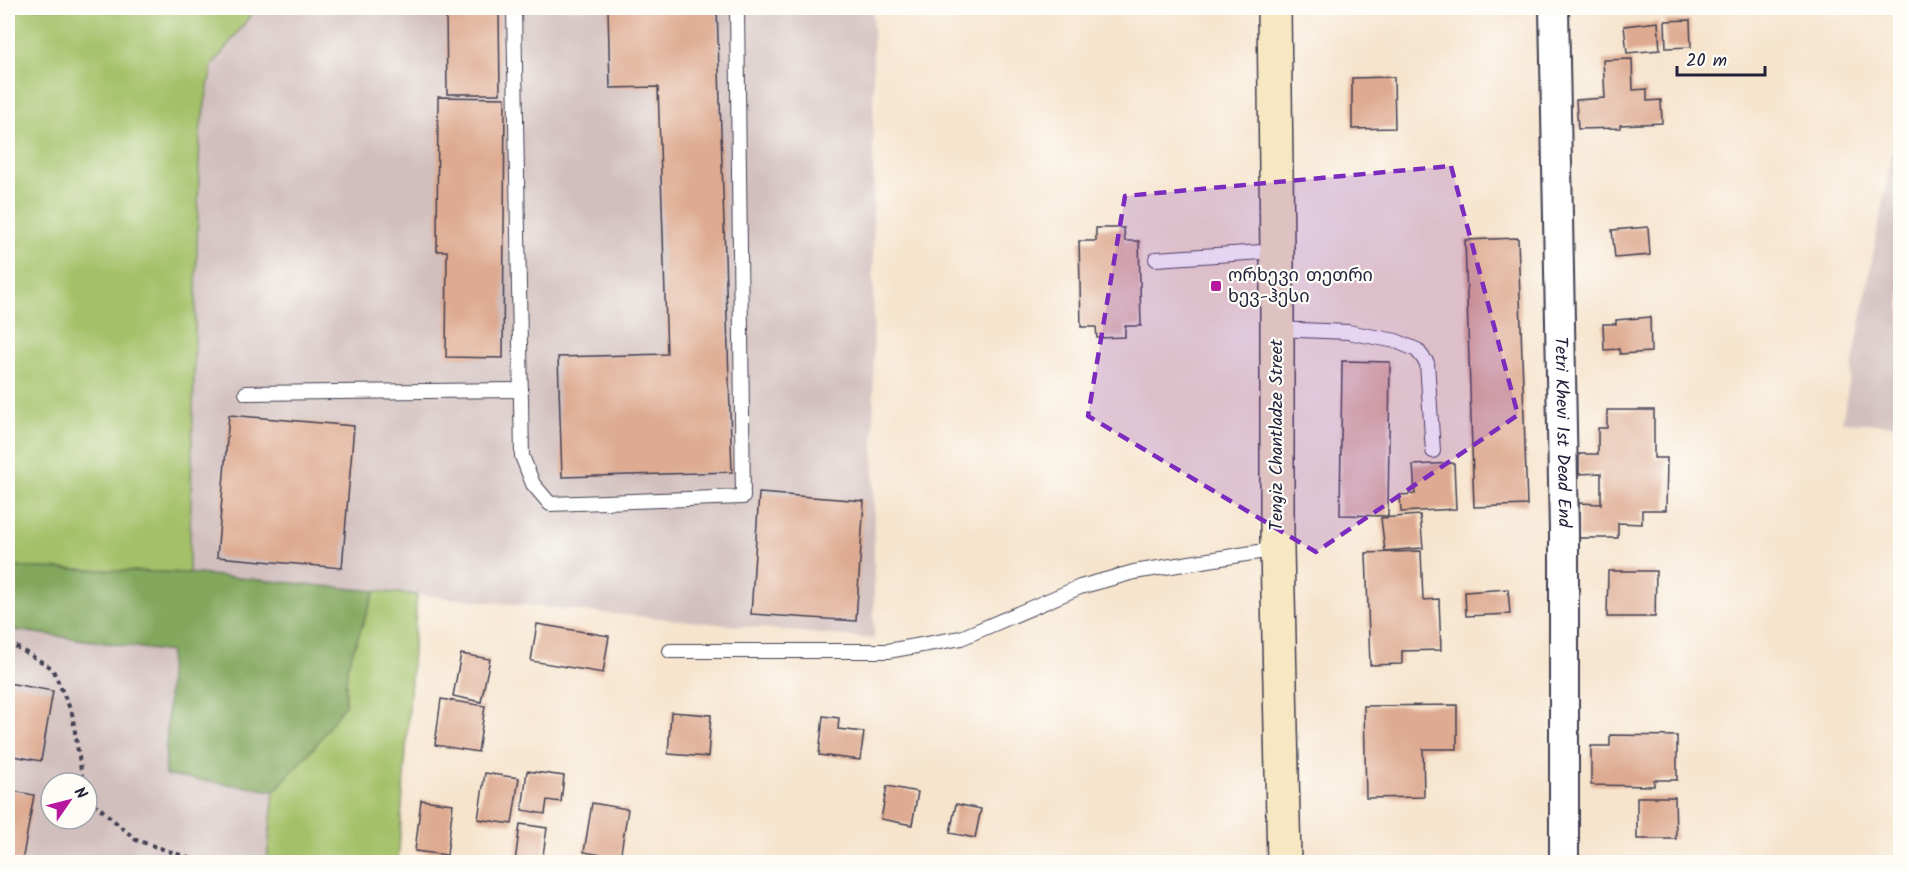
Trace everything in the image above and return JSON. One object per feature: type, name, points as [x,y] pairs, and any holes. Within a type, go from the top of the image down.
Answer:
[{"type":"street","name":"Tengiz Chantladze Street","points":[[1274,8],[1277,549],[1284,862]]},
{"type":"street","name":"Tetri Khevi 1st Dead End","points":[[1554,8],[1564,533],[1564,857]]},
{"type":"lane","points":[[514,8],[522,456],[533,484],[550,504],[743,497],[737,8]]},
{"type":"lane","points":[[1156,259],[1277,251]]},
{"type":"lane","points":[[1276,329],[1348,332],[1396,341],[1417,350],[1427,363],[1433,451]]},
{"type":"lane","points":[[246,393],[520,390]]},
{"type":"lane","points":[[670,651],[888,651],[961,638],[1080,587],[1134,572],[1277,549]]},
{"type":"path","points":[[8,642],[52,668],[72,713],[81,771]]},
{"type":"path","points":[[99,808],[136,840],[201,862]]},
{"type":"highlighted area","points":[[1451,166],[1518,415],[1316,552],[1088,416],[1125,196]]},
{"type":"shaded area","points":[[256,8],[873,8],[874,639],[189,573],[200,130],[212,66]]},
{"type":"shaded area","points":[[1900,110],[1900,425],[1842,422]]},
{"type":"shaded area","points":[[8,629],[170,652],[165,775],[274,791],[267,862],[8,862]]},
{"type":"green space","points":[[8,8],[256,8],[212,66],[200,130],[189,573],[8,567]]},
{"type":"green space","points":[[8,567],[189,573],[375,591],[347,667],[345,704],[316,745],[274,791],[165,775],[170,652],[8,629]]},
{"type":"green space","points":[[375,591],[417,595],[398,862],[267,862],[274,791],[316,745],[345,704],[347,667]]},
{"type":"building","points":[[717,8],[732,472],[562,477],[558,357],[667,354],[658,87],[610,88],[608,10]]},
{"type":"building","points":[[1361,8],[1424,8],[1424,10],[1361,12]]},
{"type":"building","points":[[499,10],[500,94],[447,94],[446,11]]},
{"type":"building","points":[[1690,20],[1691,47],[1666,48],[1665,21]]},
{"type":"building","points":[[1658,22],[1660,50],[1627,53],[1624,26]]},
{"type":"building","points":[[1632,59],[1633,90],[1647,89],[1647,101],[1661,100],[1662,123],[1620,125],[1620,128],[1578,129],[1576,100],[1605,98],[1603,60]]},
{"type":"building","points":[[1394,77],[1395,128],[1352,129],[1352,78]]},
{"type":"building","points":[[438,97],[505,98],[503,358],[446,357],[447,251],[437,251]]},
{"type":"building","points":[[1648,227],[1650,255],[1615,258],[1612,230]]},
{"type":"building","points":[[1096,228],[1124,228],[1125,241],[1139,241],[1141,326],[1125,326],[1125,337],[1097,338],[1096,327],[1081,327],[1079,241],[1096,241]]},
{"type":"building","points":[[1518,238],[1527,505],[1474,507],[1465,240]]},
{"type":"building","points":[[1650,317],[1651,352],[1620,354],[1619,349],[1604,350],[1603,324],[1616,324],[1616,320]]},
{"type":"building","points":[[1342,361],[1390,362],[1388,516],[1340,515]]},
{"type":"building","points":[[1607,410],[1654,410],[1654,458],[1667,458],[1666,510],[1642,510],[1642,524],[1618,523],[1618,538],[1579,538],[1579,503],[1601,504],[1601,473],[1579,474],[1579,454],[1598,454],[1598,428],[1607,428]]},
{"type":"building","points":[[229,415],[354,426],[342,568],[217,557]]},
{"type":"building","points":[[1454,463],[1456,509],[1401,512],[1400,495],[1415,494],[1413,465]]},
{"type":"building","points":[[759,493],[864,501],[856,621],[751,614]]},
{"type":"building","points":[[1420,515],[1423,548],[1385,551],[1381,518]]},
{"type":"building","points":[[1421,551],[1423,600],[1439,599],[1441,650],[1402,651],[1402,664],[1370,665],[1366,553]]},
{"type":"building","points":[[1608,571],[1656,571],[1655,617],[1607,617]]},
{"type":"building","points":[[1508,589],[1510,614],[1466,616],[1465,592]]},
{"type":"building","points":[[537,624],[609,636],[603,673],[531,661]]},
{"type":"building","points":[[461,654],[490,659],[481,702],[453,696]]},
{"type":"building","points":[[8,683],[53,691],[41,761],[8,755]]},
{"type":"building","points":[[441,699],[485,706],[478,752],[435,745]]},
{"type":"building","points":[[1457,705],[1457,749],[1423,749],[1424,797],[1366,798],[1364,706]]},
{"type":"building","points":[[671,712],[711,715],[708,757],[668,754]]},
{"type":"building","points":[[823,716],[839,718],[838,729],[864,732],[860,760],[819,755]]},
{"type":"building","points":[[1610,735],[1677,736],[1677,780],[1654,780],[1654,786],[1591,785],[1591,746],[1610,746]]},
{"type":"building","points":[[527,771],[564,776],[561,802],[547,800],[545,814],[522,810]]},
{"type":"building","points":[[485,773],[519,778],[512,824],[478,819]]},
{"type":"building","points":[[887,786],[918,792],[912,825],[881,819]]},
{"type":"building","points":[[8,790],[34,795],[22,862],[8,862]]},
{"type":"building","points":[[1637,797],[1675,797],[1676,839],[1637,839]]},
{"type":"building","points":[[421,800],[453,804],[447,855],[415,851]]},
{"type":"building","points":[[592,803],[628,809],[620,858],[584,852]]},
{"type":"building","points":[[956,804],[981,809],[975,838],[950,833]]},
{"type":"building","points":[[520,824],[547,828],[542,862],[515,862]]},
{"type":"place","name":"ორხევი თეთრი ხევ-ჰესი","points":[[1216,286]]}]
